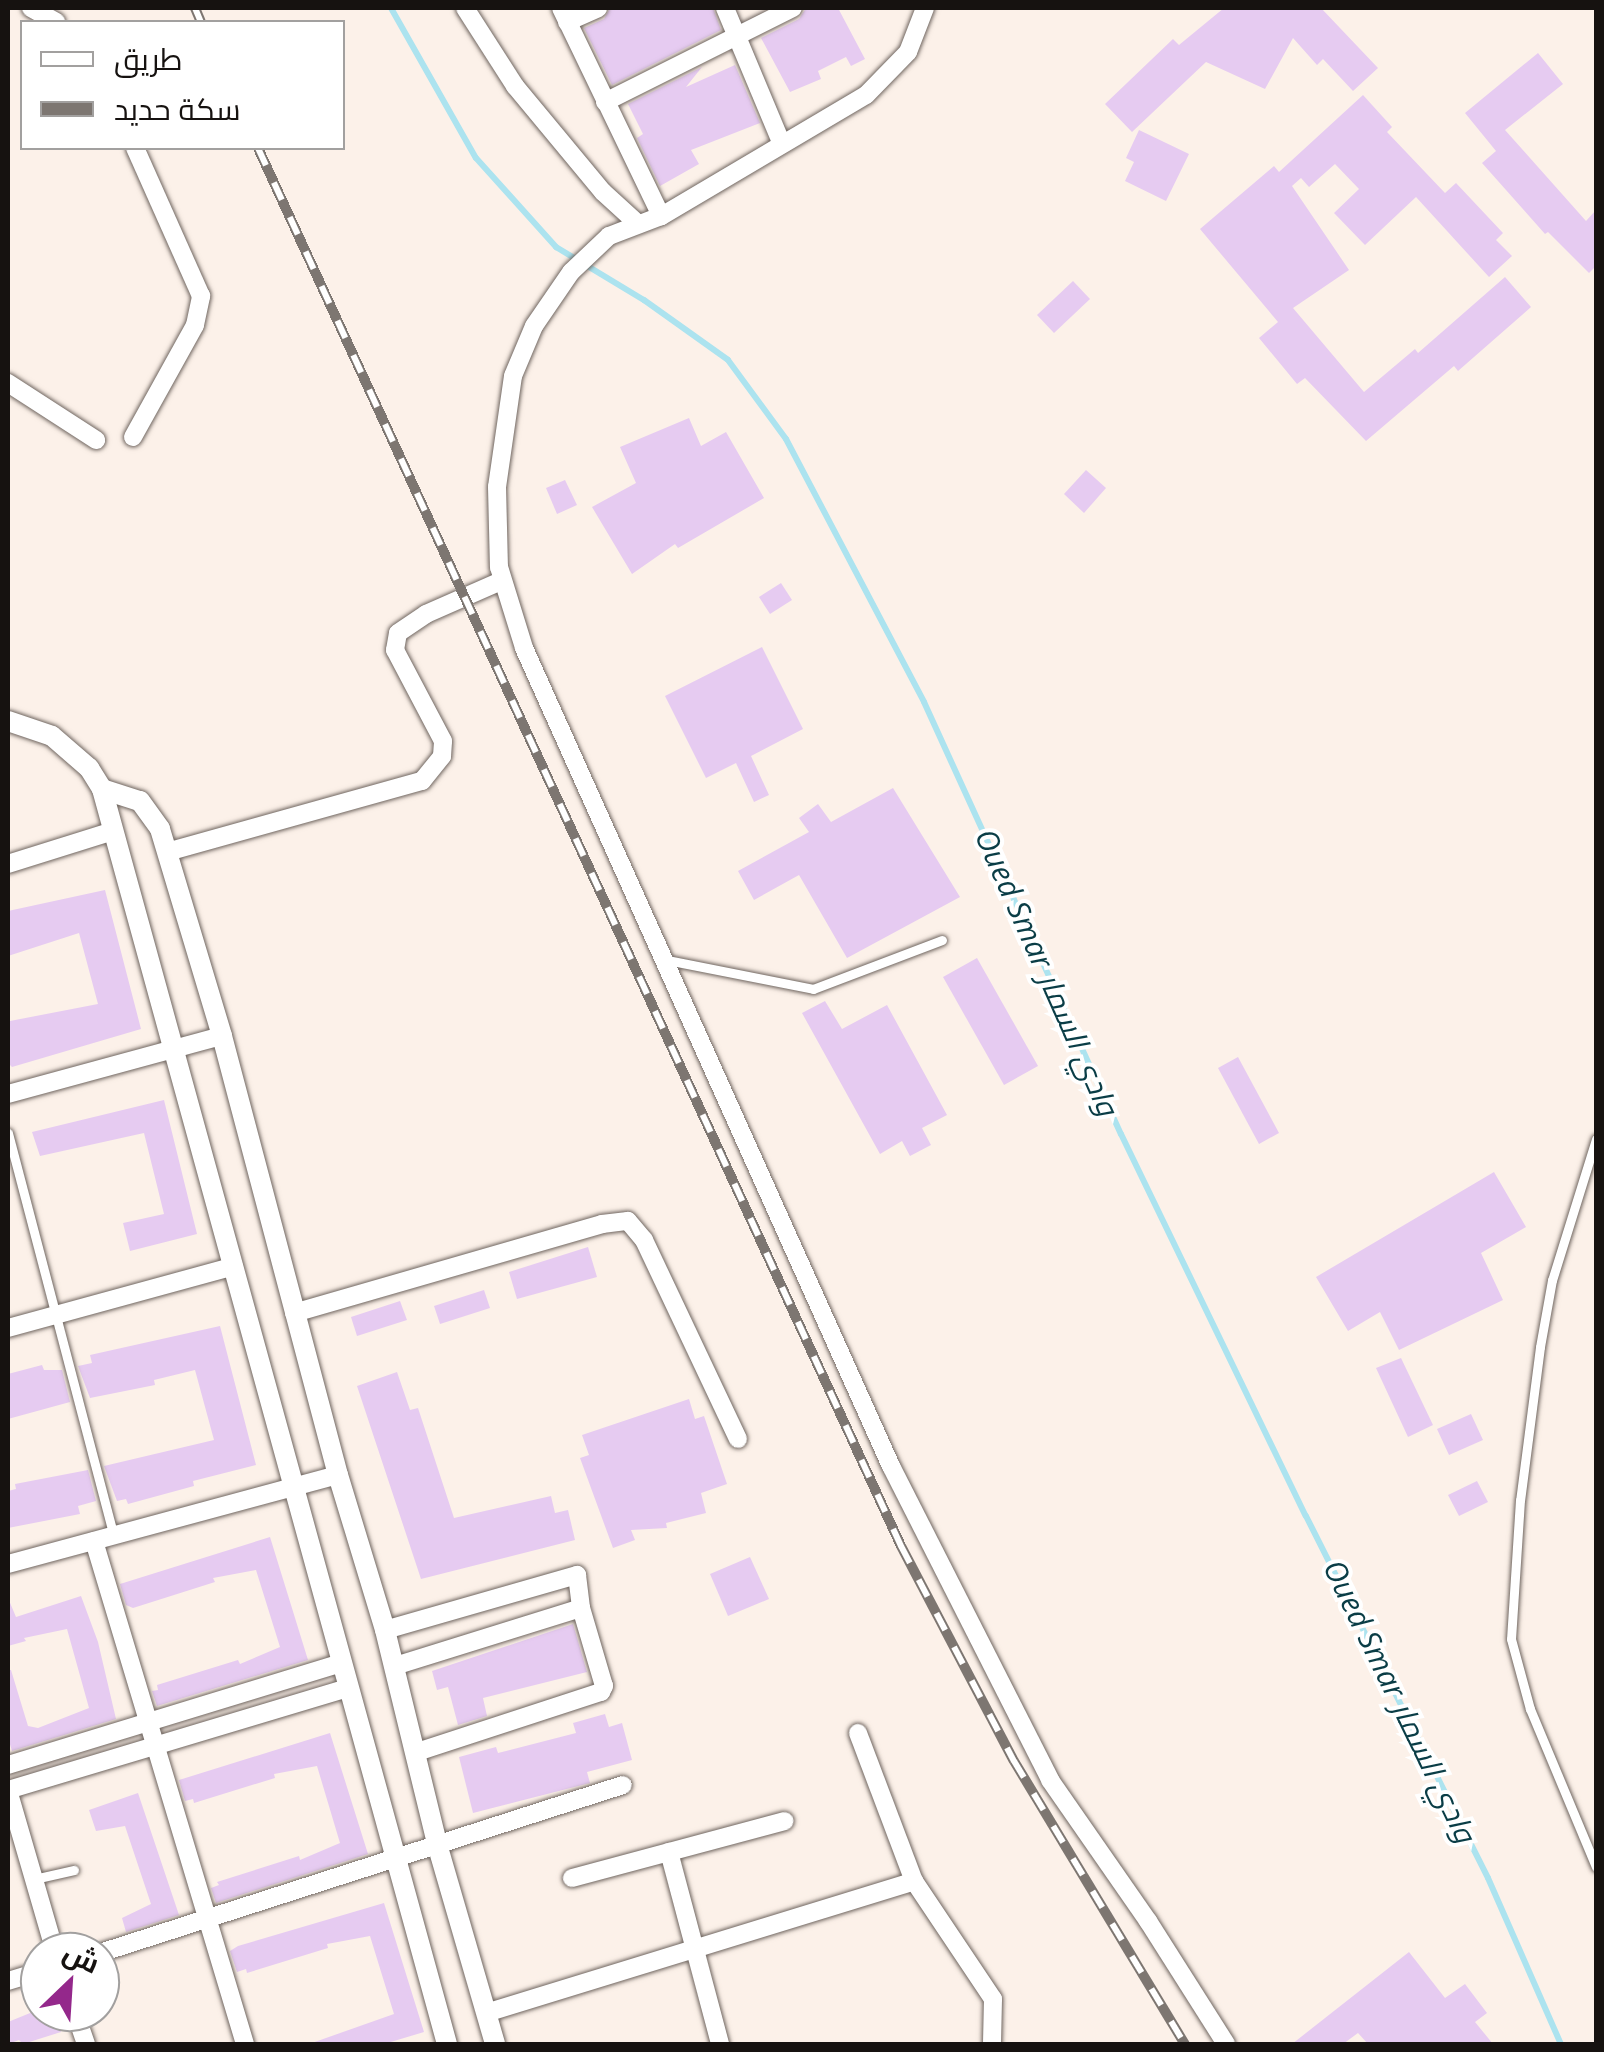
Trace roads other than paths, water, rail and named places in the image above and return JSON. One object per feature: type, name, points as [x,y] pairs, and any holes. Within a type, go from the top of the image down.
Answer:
[{"type":"street","points":[[466,8],[536,112],[603,192],[637,223]]},
{"type":"street","points":[[598,8],[564,15],[661,216]]},
{"type":"street","points":[[725,8],[782,144]]},
{"type":"street","points":[[605,102],[793,8]]},
{"type":"street","points":[[925,8],[908,52],[866,95],[661,216],[609,236],[571,272],[534,326],[513,376],[497,488],[502,581],[524,648],[668,960],[890,1466],[1013,1710],[1082,1832],[1148,1921],[1226,2044]]},
{"type":"street","points":[[133,436],[195,324],[201,296],[136,150]]},
{"type":"street","points":[[8,383],[96,440]]},
{"type":"street","points":[[167,852],[422,780],[442,756],[443,741],[395,650],[398,633],[411,622],[502,581]]},
{"type":"street","points":[[8,722],[52,736],[89,768],[102,788],[447,2044]]},
{"type":"street","points":[[102,788],[149,809],[167,852],[222,1036],[338,1475],[386,1630],[437,1844],[495,2044]]},
{"type":"street","points":[[8,864],[112,831]]},
{"type":"street","points":[[8,1094],[222,1036]]},
{"type":"street","points":[[294,1313],[602,1224],[628,1221],[644,1240],[738,1439]]},
{"type":"street","points":[[8,1328],[234,1266]]},
{"type":"street","points":[[8,1564],[338,1475]]},
{"type":"street","points":[[94,1541],[245,2044]]},
{"type":"street","points":[[386,1630],[577,1575],[581,1608],[604,1686],[601,1692],[417,1752]]},
{"type":"street","points":[[395,1666],[581,1608]]},
{"type":"street","points":[[8,1765],[342,1664]]},
{"type":"street","points":[[49,1932],[8,1790],[348,1688]]},
{"type":"street","points":[[858,1733],[914,1881],[988,1986],[995,2009],[992,2044]]},
{"type":"street","points":[[120,1946],[623,1785]]},
{"type":"street","points":[[572,1878],[784,1821]]},
{"type":"street","points":[[669,1852],[720,2044]]},
{"type":"street","points":[[486,2014],[914,1881]]},
{"type":"lane","points":[[668,960],[813,989],[942,940]]},
{"type":"lane","points":[[8,1134],[114,1536]]},
{"type":"lane","points":[[1596,1139],[1552,1280],[1540,1347],[1520,1500],[1511,1640],[1530,1709],[1596,1867]]},
{"type":"lane","points":[[34,1880],[74,1870]]},
{"type":"waterway","name":"Oued Smar وادي السمار","points":[[391,8],[476,158],[556,247],[644,300],[728,360],[786,439],[924,702],[1121,1134],[1306,1516],[1488,1878],[1561,2044]]},
{"type":"railway","points":[[195,8],[200,20]]},
{"type":"railway","points":[[259,150],[901,1546],[1014,1761],[1185,2044]]}]
